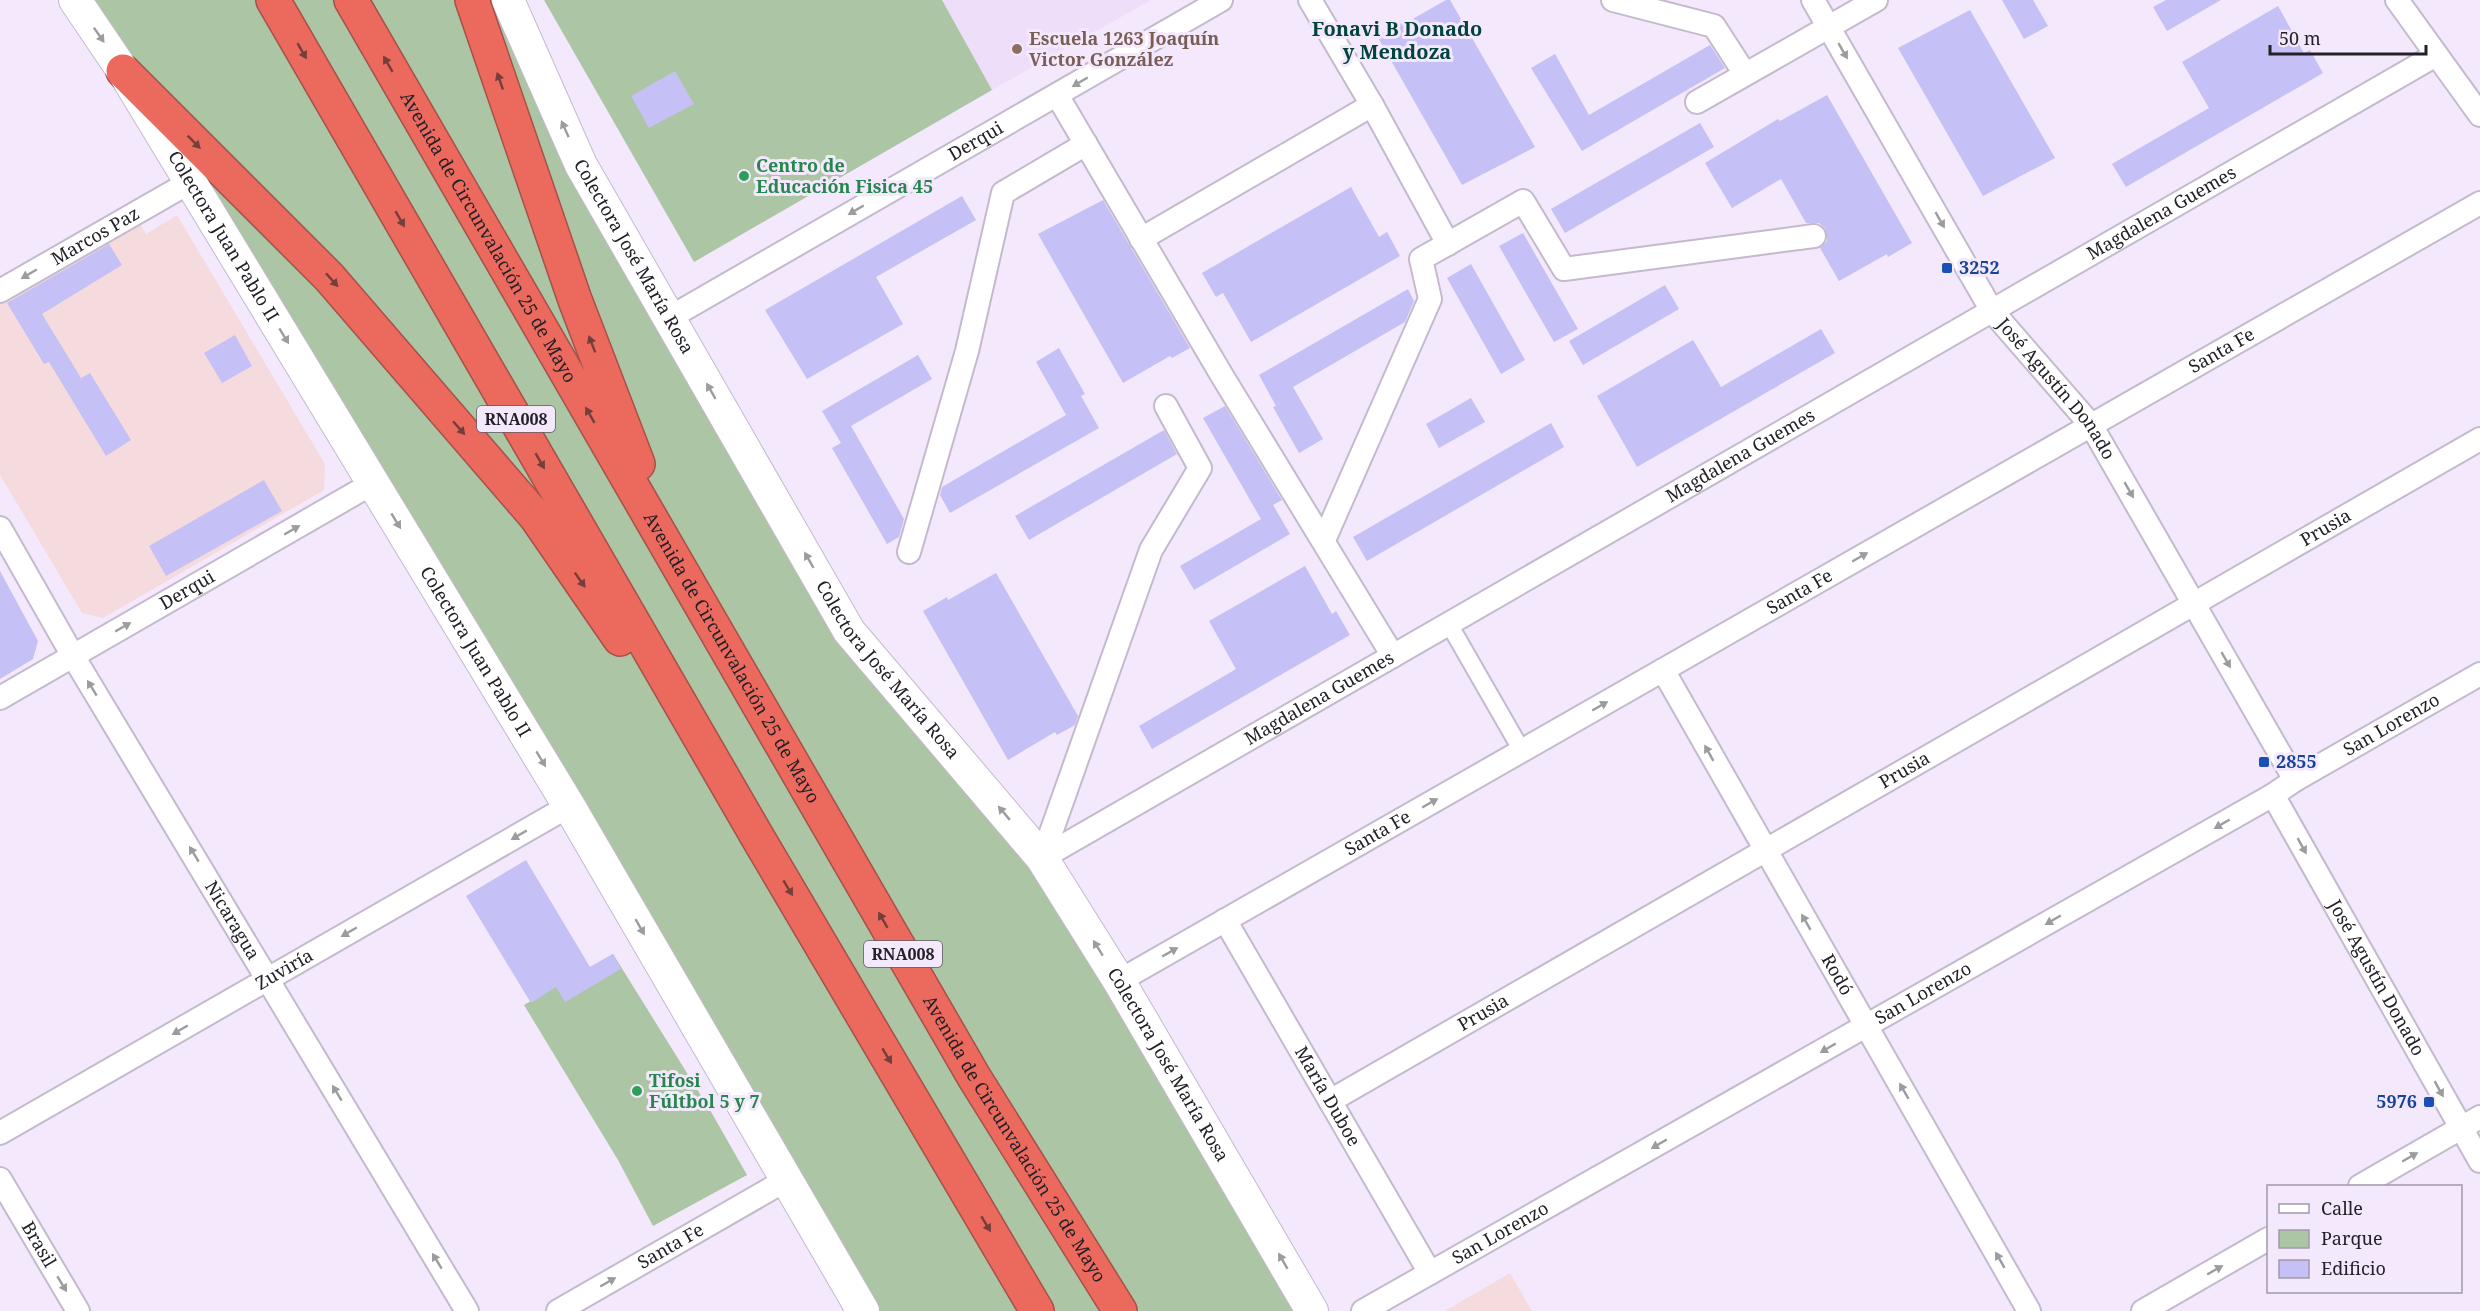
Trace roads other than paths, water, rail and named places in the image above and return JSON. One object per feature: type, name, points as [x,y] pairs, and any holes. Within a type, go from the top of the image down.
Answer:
[{"type":"highway","name":"RNA008","points":[[273,0],[758,838],[1037,1311]]},
{"type":"highway","name":"Avenida de Circunvalación 25 de Mayo","points":[[351,0],[974,1077],[1120,1311]]},
{"type":"highway","points":[[472,0],[575,300],[634,454],[693,593]]},
{"type":"highway","points":[[123,71],[329,277],[536,517],[758,838]]},
{"type":"main road","name":"Colectora Juan Pablo II","points":[[75,0],[123,71],[569,806],[863,1311]]},
{"type":"main road","name":"Colectora José María Rosa","points":[[508,0],[581,165],[849,631],[1042,858],[1119,981],[1312,1311]]},
{"type":"street","name":"Derqui","points":[[669,318],[1221,0]]},
{"type":"street","points":[[1310,0],[1372,105],[1448,244]]},
{"type":"street","points":[[1613,0],[1714,26],[1745,74]]},
{"type":"street","name":"José Agustín Donado","points":[[1813,0],[1992,311],[2091,425],[2295,780]]},
{"type":"street","points":[[1697,102],[1876,0]]},
{"type":"street","points":[[2397,0],[2480,115]]},
{"type":"street","name":"Magdalena Guemes","points":[[1042,858],[2436,55]]},
{"type":"street","points":[[1057,95],[1141,239],[1393,656]]},
{"type":"street","points":[[1141,239],[1372,105]]},
{"type":"street","points":[[909,552],[968,351],[1003,193],[1086,144]]},
{"type":"street","name":"Marcos Paz","points":[[0,291],[190,182]]},
{"type":"street","points":[[1324,540],[1430,299],[1421,260],[1523,201],[1564,269],[1814,236]]},
{"type":"street","name":"Santa Fe","points":[[1119,981],[2480,203]]},
{"type":"street","points":[[1042,858],[1151,550],[1200,468],[1166,406]]},
{"type":"street","name":"Prusia","points":[[1330,1101],[2480,439]]},
{"type":"street","name":"Derqui","points":[[0,698],[374,483]]},
{"type":"street","name":"Nicaragua","points":[[0,528],[73,656],[467,1311]]},
{"type":"street","points":[[1449,624],[1522,751]]},
{"type":"street","name":"Rodó","points":[[1663,670],[2029,1311]]},
{"type":"street","name":"San Lorenzo","points":[[1363,1311],[2273,795],[2295,780],[2480,674]]},
{"type":"street","name":"José Agustín Donado","points":[[2273,795],[2471,1122],[2480,1161]]},
{"type":"street","name":"Zuviría","points":[[0,1133],[569,806]]},
{"type":"street","name":"María Duboe","points":[[1225,920],[1430,1273]]},
{"type":"street","points":[[2362,1185],[2471,1122]]},
{"type":"street","name":"Brasil","points":[[0,1179],[78,1311]]},
{"type":"street","name":"Santa Fe","points":[[558,1311],[786,1180]]},
{"type":"street","points":[[2143,1311],[2168,1305],[2267,1240]]},
{"type":"place","name":"Escuela 1263 Joaquín Victor González","points":[[1017,49]]},
{"type":"place","name":"Centro de Educación Fisica 45","points":[[744,176]]},
{"type":"place","name":"3252","points":[[1947,268]]},
{"type":"place","name":"2855","points":[[2264,762]]},
{"type":"place","name":"Tifosi Fúltbol 5 y 7","points":[[637,1091]]},
{"type":"place","name":"5976","points":[[2429,1102]]},
{"type":"district","name":"Fonavi B Donado y Mendoza","points":[[1397,40]]}]
